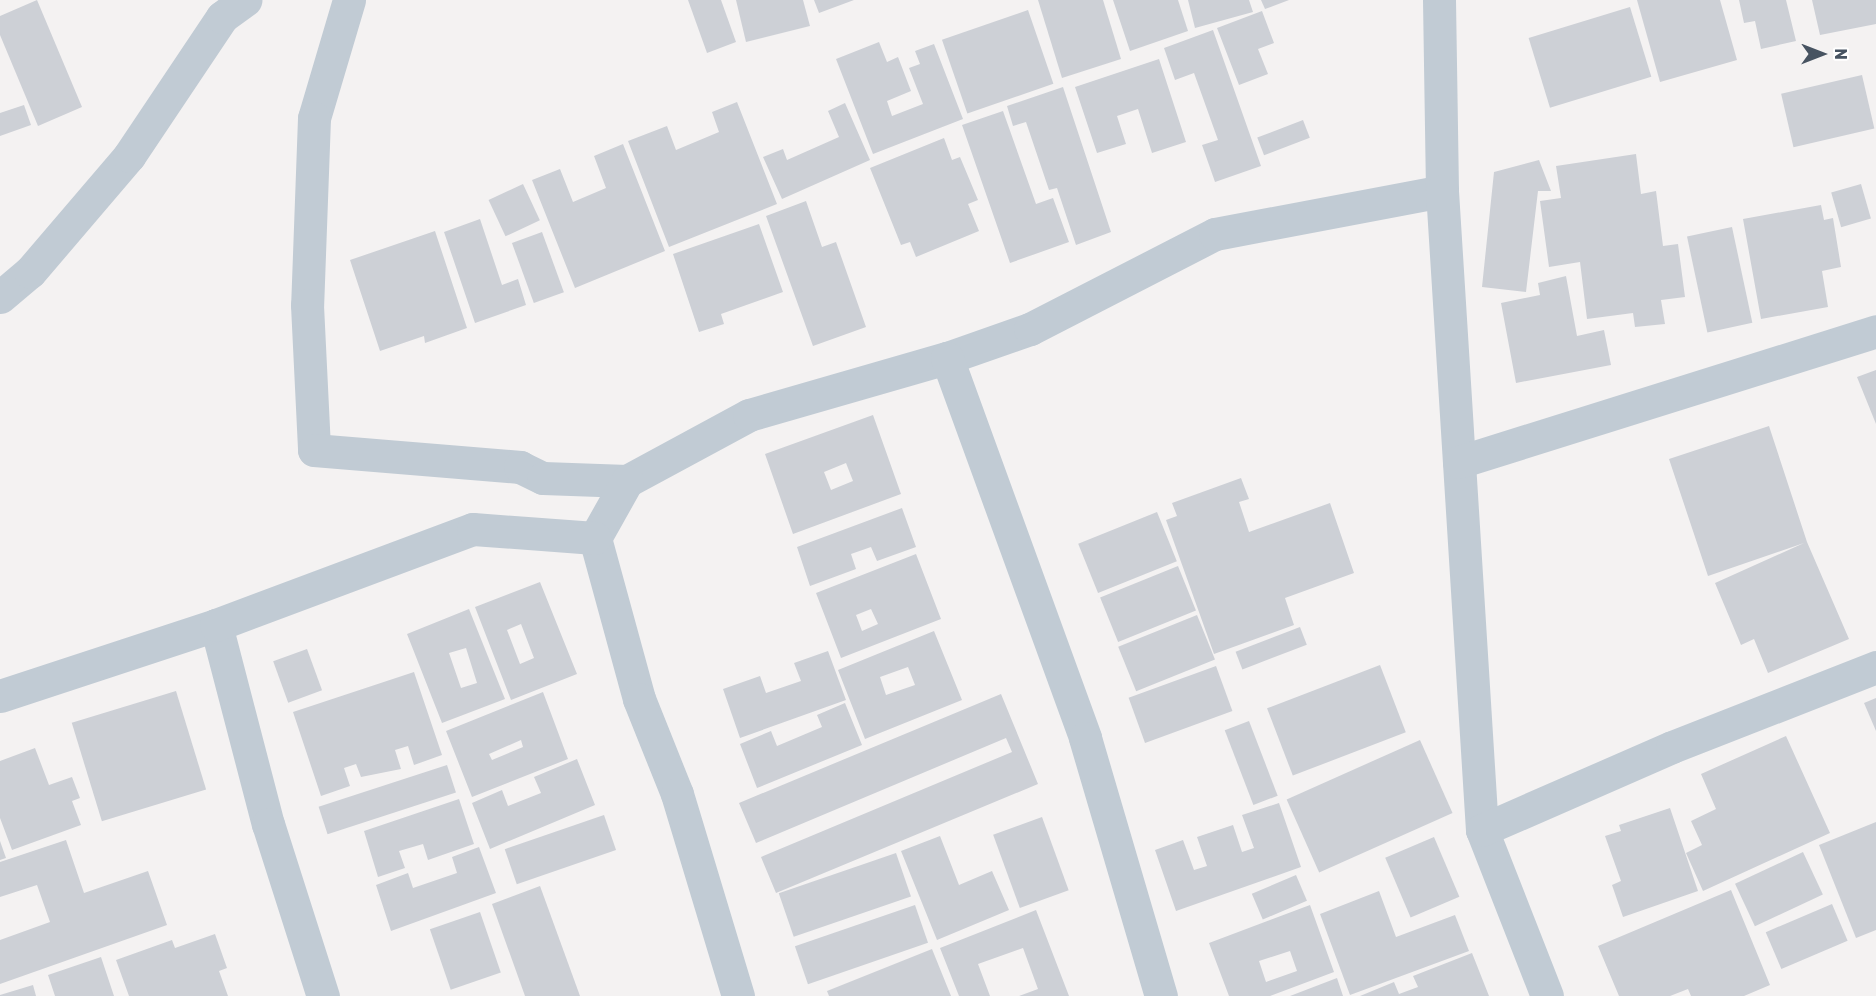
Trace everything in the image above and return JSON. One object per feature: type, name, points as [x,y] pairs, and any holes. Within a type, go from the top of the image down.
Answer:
[{"type":"street","points":[[348,0],[314,118],[307,305],[314,450],[520,467],[543,478],[627,481],[749,415],[947,358],[1030,329],[1215,234],[1442,191]]},
{"type":"street","points":[[1439,0],[1442,191],[1482,830],[1547,996]]},
{"type":"street","points":[[0,297],[30,272],[129,156],[229,6]]},
{"type":"street","points":[[1459,462],[1876,331]]},
{"type":"street","points":[[947,358],[1085,738],[1161,996]]},
{"type":"street","points":[[627,481],[595,538],[639,699],[677,794],[738,996]]},
{"type":"street","points":[[0,696],[216,625],[473,529],[595,538]]},
{"type":"street","points":[[216,625],[268,824],[323,996]]},
{"type":"street","points":[[1482,830],[1672,747],[1876,667]]},
{"type":"building","points":[[37,0],[82,107],[38,126],[0,35],[0,16]]},
{"type":"building","points":[[688,0],[721,0],[736,42],[707,53]]},
{"type":"building","points":[[736,0],[803,0],[810,26],[746,42]]},
{"type":"building","points":[[814,0],[854,0],[819,13]]},
{"type":"building","points":[[1038,0],[1103,0],[1121,59],[1062,78]]},
{"type":"building","points":[[1113,0],[1178,0],[1188,31],[1130,51]]},
{"type":"building","points":[[1188,0],[1249,0],[1253,12],[1195,28]]},
{"type":"building","points":[[1261,0],[1289,0],[1265,9]]},
{"type":"building","points":[[1637,0],[1720,0],[1737,60],[1660,82]]},
{"type":"building","points":[[1739,0],[1786,0],[1796,41],[1761,49],[1755,21],[1744,23]]},
{"type":"building","points":[[1812,0],[1876,0],[1876,24],[1820,35]]},
{"type":"building","points":[[1630,7],[1651,77],[1550,108],[1529,38]]},
{"type":"building","points":[[1028,10],[1053,84],[967,113],[942,40]]},
{"type":"building","points":[[1262,11],[1274,43],[1258,49],[1268,74],[1239,85],[1217,28]]},
{"type":"building","points":[[1213,30],[1261,166],[1215,182],[1202,145],[1218,140],[1194,73],[1175,80],[1164,48]]},
{"type":"building","points":[[879,42],[887,62],[898,57],[911,91],[887,101],[892,116],[923,104],[909,68],[920,64],[915,51],[934,44],[963,119],[873,154],[836,59]]},
{"type":"building","points":[[1159,59],[1186,142],[1152,153],[1138,109],[1117,116],[1126,144],[1097,153],[1075,87]]},
{"type":"building","points":[[1862,75],[1874,129],[1793,147],[1781,94]]},
{"type":"building","points":[[1063,87],[1111,232],[1076,245],[1057,188],[1049,190],[1026,122],[1013,126],[1007,106]]},
{"type":"building","points":[[737,102],[777,204],[669,247],[628,141],[667,126],[676,150],[719,132],[712,112]]},
{"type":"building","points":[[845,103],[870,160],[782,199],[763,157],[783,149],[787,160],[839,137],[828,111]]},
{"type":"building","points":[[24,105],[31,125],[0,136],[0,113]]},
{"type":"building","points":[[1003,111],[1036,204],[1053,198],[1069,242],[1010,263],[962,125]]},
{"type":"building","points":[[1303,120],[1310,138],[1264,155],[1257,138]]},
{"type":"building","points":[[944,138],[952,160],[960,157],[978,200],[968,204],[979,231],[916,257],[910,242],[901,245],[870,168]]},
{"type":"building","points":[[623,144],[665,251],[575,288],[532,180],[560,169],[573,202],[606,188],[594,156]]},
{"type":"building","points":[[1636,154],[1641,194],[1656,191],[1663,246],[1678,244],[1685,297],[1661,300],[1665,324],[1635,327],[1633,313],[1587,319],[1580,262],[1549,267],[1540,201],[1561,198],[1556,166]]},
{"type":"building","points":[[1539,160],[1551,191],[1538,191],[1526,292],[1482,287],[1494,172]]},
{"type":"building","points":[[523,184],[540,220],[505,236],[489,200]]},
{"type":"building","points":[[1861,184],[1871,219],[1841,227],[1831,193]]},
{"type":"building","points":[[806,201],[822,247],[836,242],[866,327],[813,346],[766,216]]},
{"type":"building","points":[[1821,205],[1824,220],[1833,218],[1841,267],[1822,271],[1828,307],[1761,319],[1743,219]]},
{"type":"building","points":[[480,219],[502,285],[518,279],[526,305],[475,323],[444,232]]},
{"type":"building","points":[[759,224],[783,292],[721,314],[724,324],[699,332],[673,254]]},
{"type":"building","points":[[1732,227],[1752,323],[1707,332],[1687,237]]},
{"type":"building","points":[[435,231],[467,328],[425,343],[424,336],[380,351],[350,260]]},
{"type":"building","points":[[542,232],[564,292],[534,303],[512,243]]},
{"type":"building","points":[[1566,276],[1577,336],[1604,330],[1611,365],[1516,383],[1501,303],[1540,295],[1538,283]]},
{"type":"building","points":[[1876,370],[1876,424],[1857,377]]},
{"type":"building","points":[[873,415],[901,494],[793,534],[765,454]],"holes":[[[846,463],[853,481],[831,490],[824,472]]]},
{"type":"building","points":[[1769,426],[1807,542],[1849,639],[1768,673],[1754,639],[1741,645],[1715,583],[1804,543],[1708,576],[1669,459]]},
{"type":"building","points":[[1241,478],[1249,499],[1239,502],[1249,532],[1330,503],[1354,573],[1285,598],[1294,625],[1214,654],[1166,520],[1177,516],[1172,503]]},
{"type":"building","points":[[902,508],[916,547],[877,561],[871,547],[851,554],[856,569],[810,586],[797,547]]},
{"type":"building","points":[[1157,512],[1177,561],[1098,593],[1078,544]]},
{"type":"building","points":[[916,554],[941,619],[841,658],[816,593]],"holes":[[[871,609],[878,624],[862,631],[856,615]]]},
{"type":"building","points":[[1178,566],[1196,611],[1118,642],[1100,597]]},
{"type":"building","points":[[540,582],[577,674],[511,700],[475,607]],"holes":[[[521,624],[534,658],[520,664],[507,630]]]},
{"type":"building","points":[[469,609],[505,699],[442,723],[407,634]],"holes":[[[466,648],[477,683],[461,688],[449,653]]]},
{"type":"building","points":[[1197,615],[1215,660],[1136,691],[1118,647]]},
{"type":"building","points":[[1300,627],[1307,645],[1242,669],[1236,652]]},
{"type":"building","points":[[934,631],[962,700],[865,739],[838,670]],"holes":[[[908,667],[915,685],[886,695],[880,677]]]},
{"type":"building","points":[[307,649],[322,690],[288,703],[273,661]]},
{"type":"building","points":[[828,651],[846,700],[740,738],[723,689],[760,676],[766,693],[801,681],[794,663]]},
{"type":"building","points":[[1380,665],[1406,732],[1293,776],[1267,708]]},
{"type":"building","points":[[1216,666],[1232,711],[1145,743],[1129,698]]},
{"type":"building","points":[[414,672],[442,755],[414,765],[408,746],[395,750],[401,769],[361,777],[356,764],[344,768],[350,786],[321,796],[293,712]]},
{"type":"building","points":[[176,691],[206,789],[102,821],[72,723]]},
{"type":"building","points":[[543,692],[568,759],[472,797],[446,731]],"holes":[[[521,740],[523,747],[492,760],[489,754]]]},
{"type":"building","points":[[1001,694],[1038,784],[776,893],[761,857],[1012,752],[1006,738],[756,843],[739,803]]},
{"type":"building","points":[[1876,698],[1876,731],[1864,703]]},
{"type":"building","points":[[845,703],[862,745],[757,788],[740,744],[771,731],[777,746],[822,727],[817,715]]},
{"type":"building","points":[[1249,721],[1278,796],[1253,805],[1225,730]]},
{"type":"building","points":[[1786,736],[1830,833],[1703,891],[1686,853],[1702,845],[1691,821],[1716,809],[1701,774]]},
{"type":"building","points":[[1420,740],[1453,813],[1319,872],[1287,799]]},
{"type":"building","points":[[35,748],[49,785],[72,777],[80,798],[72,801],[81,825],[12,850],[0,818],[0,761]]},
{"type":"building","points":[[577,759],[595,805],[490,849],[472,803],[502,790],[508,806],[541,793],[534,777]]},
{"type":"building","points":[[447,765],[456,793],[328,834],[319,807]]},
{"type":"building","points":[[459,799],[474,844],[428,860],[423,844],[399,851],[405,868],[378,877],[364,831]]},
{"type":"building","points":[[1279,803],[1301,867],[1176,911],[1155,850],[1183,840],[1194,870],[1207,866],[1197,837],[1233,825],[1242,852],[1254,848],[1242,815]]},
{"type":"building","points":[[1670,808],[1698,891],[1623,917],[1612,885],[1621,881],[1605,836],[1621,831],[1619,825]]},
{"type":"building","points":[[604,815],[616,850],[517,884],[505,849]]},
{"type":"building","points":[[1042,817],[1069,890],[1020,908],[993,835]]},
{"type":"building","points":[[1876,822],[1876,930],[1856,938],[1819,845]]},
{"type":"building","points":[[940,836],[959,885],[992,871],[1009,910],[937,940],[901,851]]},
{"type":"building","points":[[1434,837],[1459,897],[1411,918],[1385,858]]},
{"type":"building","points":[[66,840],[84,893],[148,871],[167,925],[0,984],[0,940],[50,922],[37,885],[0,897],[0,862]]},
{"type":"building","points":[[0,841],[6,858],[0,860]]},
{"type":"building","points":[[479,847],[496,893],[391,931],[376,885],[408,873],[413,888],[457,873],[452,857]]},
{"type":"building","points":[[1803,852],[1823,895],[1755,926],[1735,884]]},
{"type":"building","points":[[896,853],[911,896],[794,937],[779,893]]},
{"type":"building","points":[[1296,875],[1307,901],[1263,920],[1252,894]]},
{"type":"building","points":[[540,886],[580,996],[525,996],[492,904]]},
{"type":"building","points":[[1731,890],[1770,985],[1744,996],[1691,996],[1688,989],[1670,996],[1619,996],[1598,946]]},
{"type":"building","points":[[1379,891],[1396,937],[1455,915],[1469,951],[1350,995],[1320,914]]},
{"type":"building","points":[[1832,904],[1848,941],[1781,969],[1766,932]]},
{"type":"building","points":[[915,905],[928,943],[808,984],[795,946]]},
{"type":"building","points":[[1310,905],[1334,972],[1270,996],[1229,996],[1209,943]],"holes":[[[1290,951],[1297,971],[1266,982],[1259,961]]]},
{"type":"building","points":[[1036,910],[1069,996],[1019,996],[1038,989],[1023,948],[978,964],[990,996],[959,996],[940,948]]},
{"type":"building","points":[[480,912],[501,973],[451,990],[430,929]]},
{"type":"building","points":[[215,934],[227,968],[219,971],[228,996],[129,996],[116,960],[172,940],[175,948]]},
{"type":"building","points":[[932,949],[951,996],[829,996],[827,991]]},
{"type":"building","points":[[1472,953],[1489,996],[1360,996],[1394,982],[1399,994],[1418,987],[1413,976]]},
{"type":"building","points":[[101,957],[114,996],[55,996],[48,975]]},
{"type":"building","points":[[1337,978],[1343,996],[1290,996]]},
{"type":"building","points":[[33,985],[36,996],[0,996],[0,995]]}]
